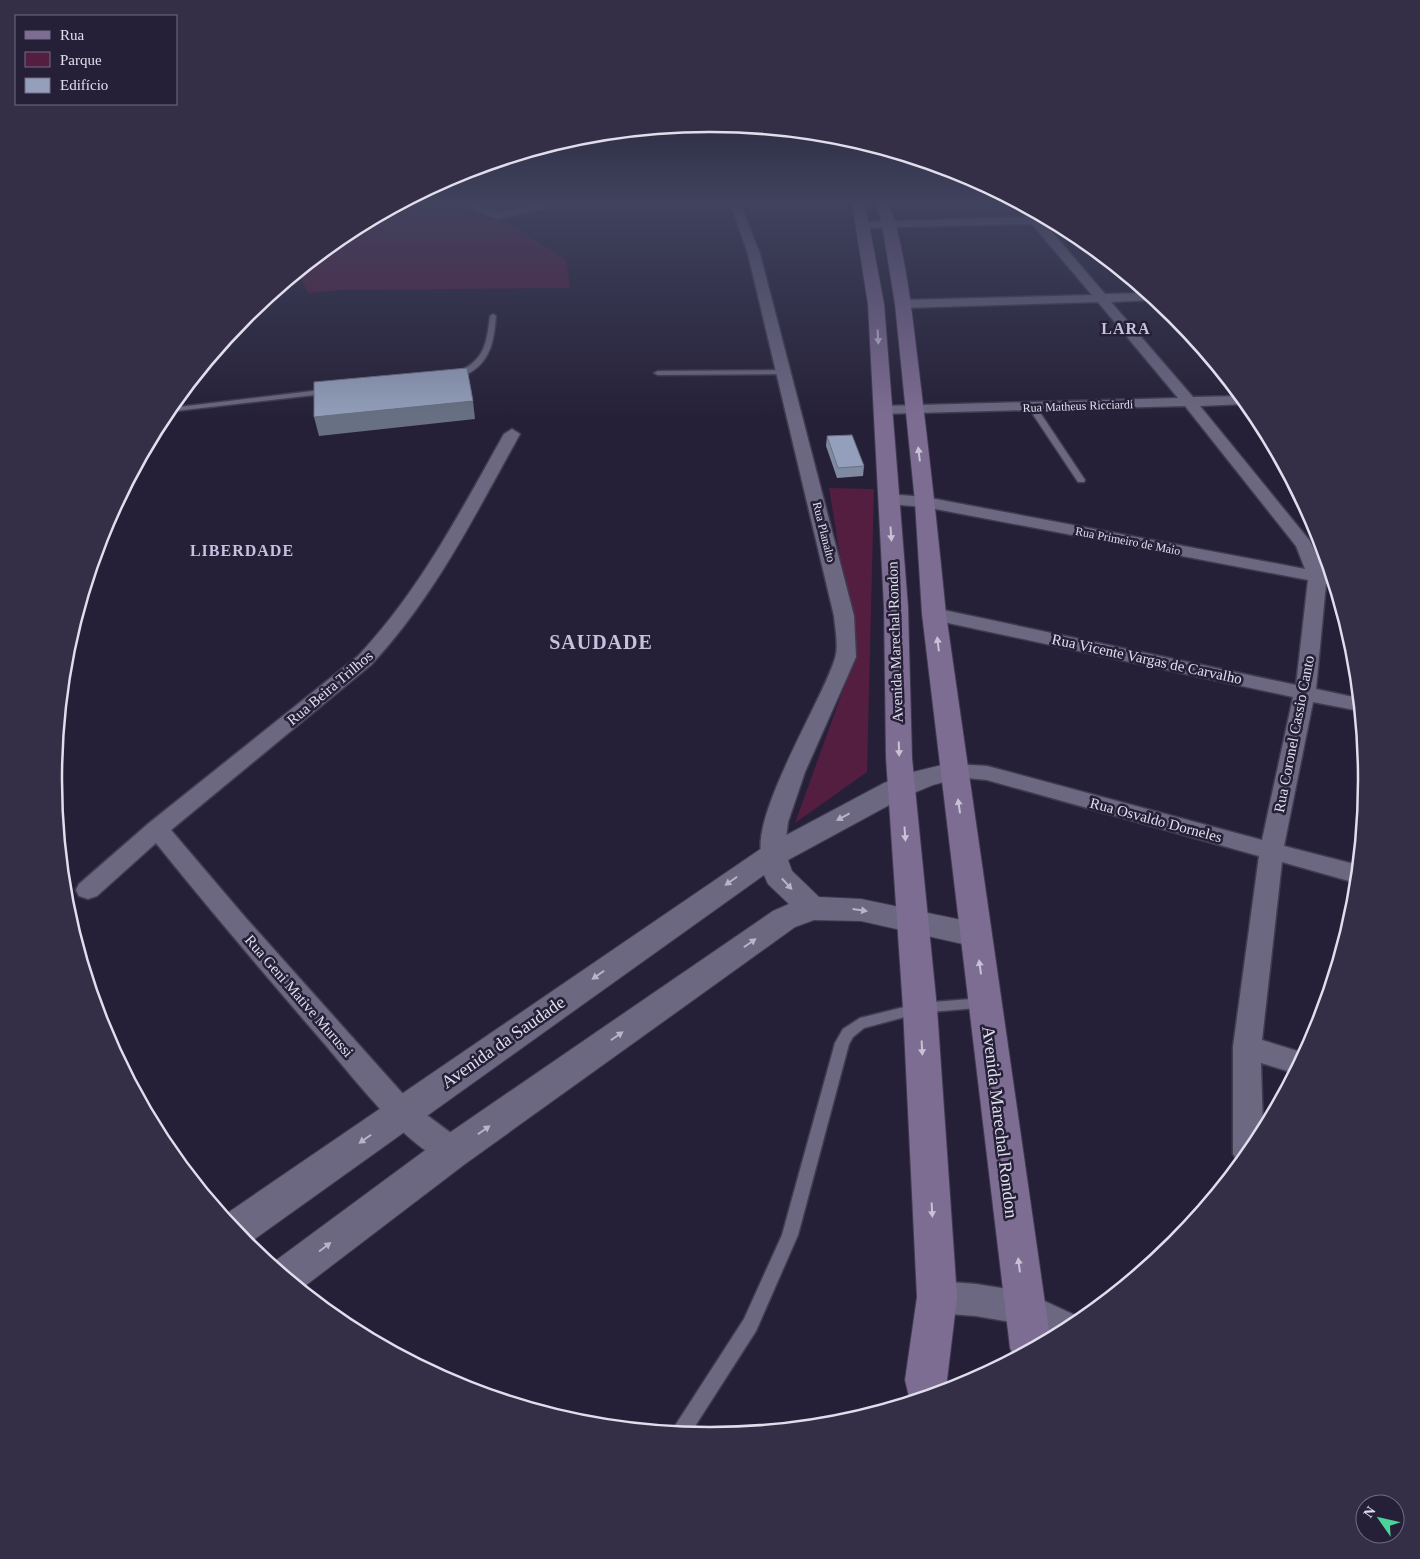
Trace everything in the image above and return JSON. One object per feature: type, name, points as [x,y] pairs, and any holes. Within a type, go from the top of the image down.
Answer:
[{"type":"main road","name":"Avenida Marechal Rondon","points":[[871,276],[876,304],[896,607],[902,785],[920,1008],[937,1297],[925,1390]]},
{"type":"main road","name":"Avenida Marechal Rondon","points":[[898,276],[903,304],[913,411],[925,502],[934,614],[1031,1342]]},
{"type":"street","name":"Rua Planalto","points":[[759,276],[844,616],[846,657],[794,772],[776,822],[772,855]]},
{"type":"street","points":[[1085,276],[1190,402],[1304,545],[1325,578]]},
{"type":"street","points":[[903,304],[1142,297]]},
{"type":"street","name":"Rua Matheus Ricciardi","points":[[913,411],[1235,400]]},
{"type":"street","points":[[883,410],[913,411]]},
{"type":"street","name":"Rua Beira Trilhos","points":[[88,890],[157,829],[365,660],[390,636],[414,604],[512,434]]},
{"type":"street","points":[[888,499],[925,502]]},
{"type":"street","name":"Rua Primeiro de Maio","points":[[925,502],[1325,578]]},
{"type":"street","name":"Rua Coronel Cassio Canto","points":[[1248,1139],[1247,1047],[1271,852],[1305,692],[1325,578]]},
{"type":"street","name":"Rua Vicente Vargas de Carvalho","points":[[934,614],[1353,704]]},
{"type":"street","points":[[812,908],[779,876],[772,855],[902,785],[930,775],[954,771]]},
{"type":"street","name":"Rua Osvaldo Dorneles","points":[[954,771],[987,773],[1351,872]]},
{"type":"street","name":"Rua Geni Mative Murussi","points":[[157,829],[236,924],[402,1113],[452,1152]]},
{"type":"street","name":"Avenida da Saudade","points":[[241,1226],[736,878],[772,855]]},
{"type":"street","points":[[291,1272],[452,1152],[784,919],[812,908],[861,910],[976,935]]},
{"type":"street","points":[[1247,1047],[1293,1061]]},
{"type":"street","points":[[937,1297],[976,1300],[1025,1308],[1058,1326]]},
{"type":"lane","points":[[449,378],[469,370],[488,352],[493,316]]},
{"type":"lane","points":[[658,373],[783,372]]},
{"type":"lane","points":[[180,409],[336,391]]},
{"type":"lane","points":[[1032,407],[1081,480]]},
{"type":"lane","points":[[684,1426],[750,1325],[790,1235],[842,1043],[848,1032],[860,1024],[920,1008],[985,1002]]},
{"type":"green space","points":[[304,276],[568,276],[570,288],[341,290],[308,293],[301,278]]},
{"type":"green space","points":[[829,488],[874,489],[867,772],[795,823],[856,654]]},
{"type":"building","points":[[467,368],[473,401],[314,417],[314,382]]},
{"type":"building","points":[[852,435],[864,466],[838,468],[827,436]]},
{"type":"district","name":"LARA","points":[[1126,328]]},
{"type":"district","name":"LIBERDADE","points":[[242,550]]},
{"type":"district","name":"SAUDADE","points":[[601,642]]}]
